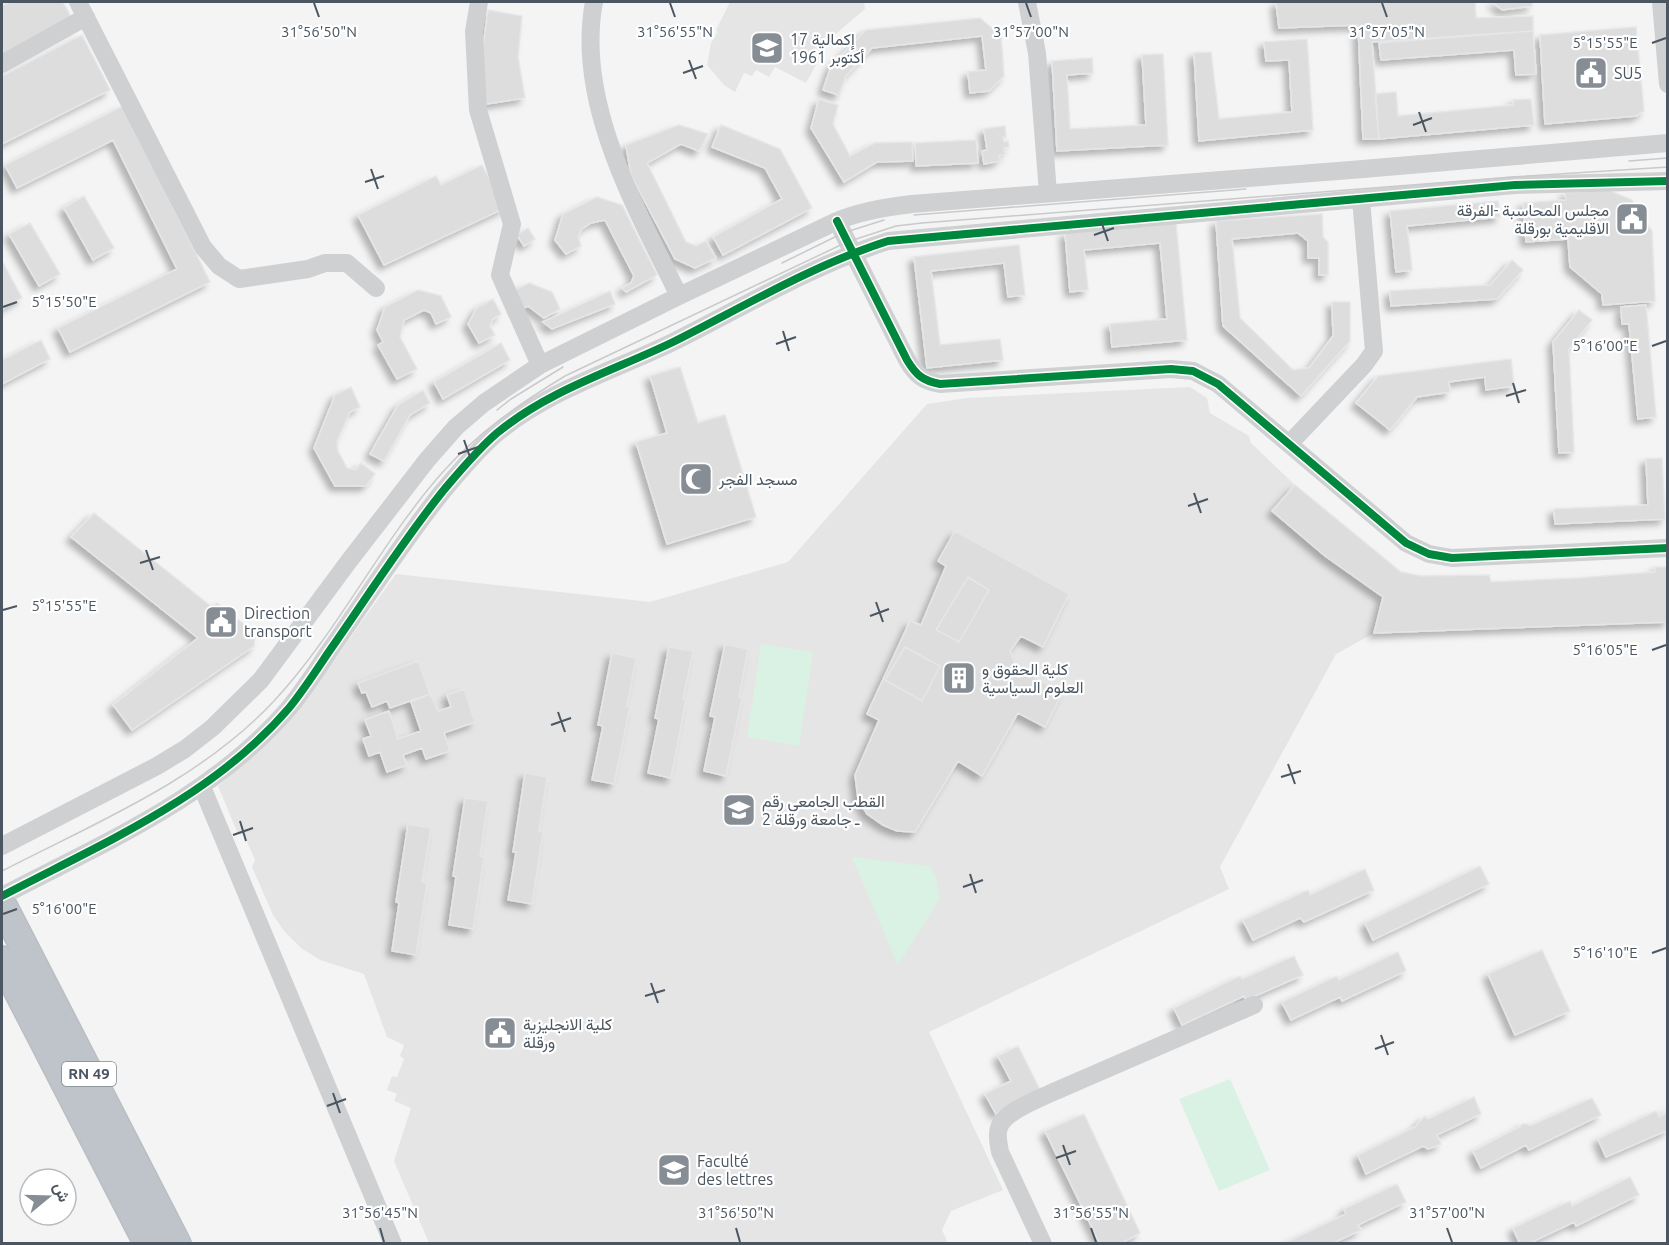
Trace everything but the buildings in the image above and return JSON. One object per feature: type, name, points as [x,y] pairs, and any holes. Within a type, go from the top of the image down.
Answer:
[{"type":"highway","name":"RN 49","points":[[2,904],[177,1244]]},
{"type":"highway","name":"RN 49","points":[[2,960],[148,1244]]},
{"type":"street","points":[[479,2],[474,31],[478,110],[513,224],[500,275],[540,365]]},
{"type":"street","points":[[594,2],[589,44],[591,68],[609,141],[621,177],[679,296]]},
{"type":"street","points":[[1027,2],[1037,53],[1048,193]]},
{"type":"street","points":[[1661,2],[1668,84]]},
{"type":"street","points":[[2,64],[82,9],[203,247],[219,266],[239,279],[308,269],[325,263],[347,263],[376,288]]},
{"type":"street","points":[[2,846],[157,766],[185,749],[212,728],[261,680],[427,460],[456,427],[484,403],[540,365],[837,221],[879,208],[1668,142]]},
{"type":"street","points":[[2,896],[155,816],[202,788],[237,760],[290,708],[429,509],[469,460],[497,434],[529,410],[569,387],[669,344],[852,253],[888,241],[1515,185],[1668,180]]},
{"type":"street","points":[[1290,443],[1364,365],[1374,351],[1361,199]]},
{"type":"street","points":[[837,221],[914,371],[927,382],[940,384],[1171,369],[1193,371],[1218,384],[1406,543],[1429,554],[1452,558],[1505,557],[1668,548]]},
{"type":"street","points":[[202,788],[393,1244]]},
{"type":"street","points":[[1043,1244],[1000,1152],[999,1126],[1005,1119],[1019,1109],[1051,1093],[1254,1005]]},
{"type":"shaded area","name":"إكمالية 17 أكتوبر 1961","points":[[730,2],[864,2],[865,9],[831,38],[806,83],[775,67],[769,77],[756,70],[752,76],[744,73],[735,92],[724,85],[707,65],[711,43]]},
{"type":"shaded area","name":"القطب الجامعي رقم 2 ـ جامعة ورقلة","points":[[1190,387],[1207,398],[1210,413],[1249,436],[1251,443],[1295,485],[1272,511],[1325,556],[1383,597],[1374,633],[1336,654],[1220,867],[1229,889],[929,1032],[1003,1190],[951,1211],[942,1230],[948,1243],[429,1243],[394,1161],[411,1108],[394,1101],[397,1094],[387,1090],[392,1076],[397,1077],[404,1059],[400,1056],[404,1045],[387,1037],[364,974],[320,960],[301,948],[284,931],[273,915],[252,867],[255,860],[244,835],[238,834],[218,786],[256,753],[295,714],[396,574],[650,602],[788,562],[927,404],[967,398]]},
{"type":"green space","points":[[761,644],[813,652],[799,746],[747,737]]},
{"type":"green space","points":[[852,857],[929,866],[935,874],[940,898],[898,965]]},
{"type":"green space","points":[[1230,1079],[1270,1170],[1219,1191],[1179,1099]]},
{"type":"tram line","points":[[1629,161],[1668,158]]},
{"type":"tram line","points":[[2,871],[146,798],[180,777],[245,729],[274,701],[297,674],[339,618],[398,530],[441,474],[469,445],[499,420],[565,376],[847,242],[896,226],[922,223],[1668,167]]},
{"type":"tram line","points":[[914,215],[1246,189]]},
{"type":"tram line","points":[[782,263],[843,233],[884,220]]},
{"type":"tram line","points":[[497,410],[563,367]]},
{"type":"cycle path","points":[[2,896],[155,816],[191,793],[259,739],[299,695],[428,510],[469,461],[497,433],[517,418],[560,393],[673,342],[833,262],[888,241],[1515,185],[1668,181]]},
{"type":"cycle path","points":[[837,221],[907,360],[917,373],[929,381],[940,384],[1171,369],[1193,371],[1218,384],[1406,543],[1429,554],[1452,558],[1668,548]]},
{"type":"place","name":"إكمالية 17 أكتوبر 1961","points":[[767,48]]},
{"type":"place","name":"SU5","points":[[1591,73]]},
{"type":"place","name":"مجلس المحاسبة -الفرقة الاقليمية بورقلة","points":[[1632,219]]},
{"type":"place","name":"مسجد الفجر","points":[[696,479]]},
{"type":"place","name":"Direction transport","points":[[221,622]]},
{"type":"place","name":"كلية الحقوق و العلوم السياسية","points":[[959,678]]},
{"type":"place","name":"القطب الجامعي رقم 2 ـ جامعة ورقلة","points":[[739,810]]},
{"type":"place","name":"كلية الانجليزية ورقلة","points":[[500,1033]]},
{"type":"place","name":"Faculté des lettres","points":[[674,1170]]}]
